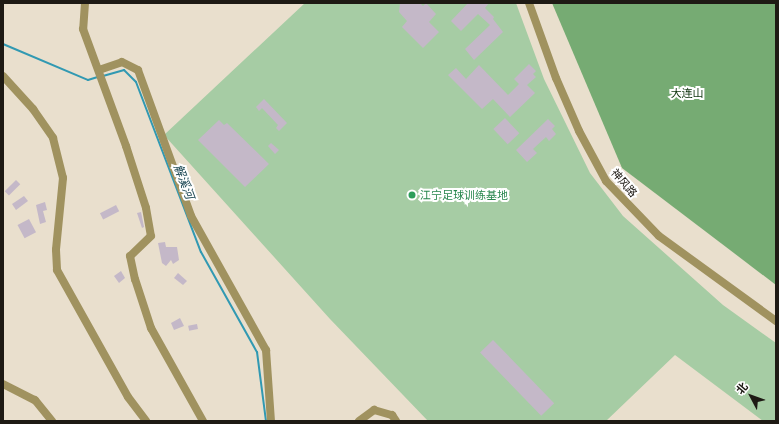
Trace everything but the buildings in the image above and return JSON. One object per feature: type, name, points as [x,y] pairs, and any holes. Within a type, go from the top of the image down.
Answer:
[{"type":"street","points":[[85,3],[83,29],[106,88],[146,208],[151,236],[130,256],[135,279],[151,328],[203,421]]},
{"type":"street","name":"神风路","points":[[530,3],[559,84],[579,131],[606,181],[659,236],[776,321]]},
{"type":"street","points":[[99,70],[122,62],[138,70],[191,216],[229,288],[253,324],[266,350],[271,421]]},
{"type":"street","points":[[3,76],[33,109],[53,138],[63,178],[56,250],[57,270],[128,397],[146,421]]},
{"type":"street","points":[[3,384],[35,400],[52,421]]},
{"type":"street","points":[[359,421],[374,410],[392,415],[396,421]]},
{"type":"green space","name":"江宁足球训练基地","points":[[305,3],[516,3],[544,79],[590,173],[623,216],[723,305],[776,343],[776,421],[763,421],[675,355],[606,421],[428,421],[330,319],[164,135]]},
{"type":"green space","name":"大连山","points":[[552,3],[776,3],[776,285],[622,168]]},
{"type":"waterway","name":"解溪河","points":[[3,44],[88,80],[98,77]]},
{"type":"waterway","name":"解溪河","points":[[103,76],[124,70],[136,82],[201,252],[257,352],[266,421]]},
{"type":"place","name":"江宁足球训练基地","points":[[412,195]]}]
